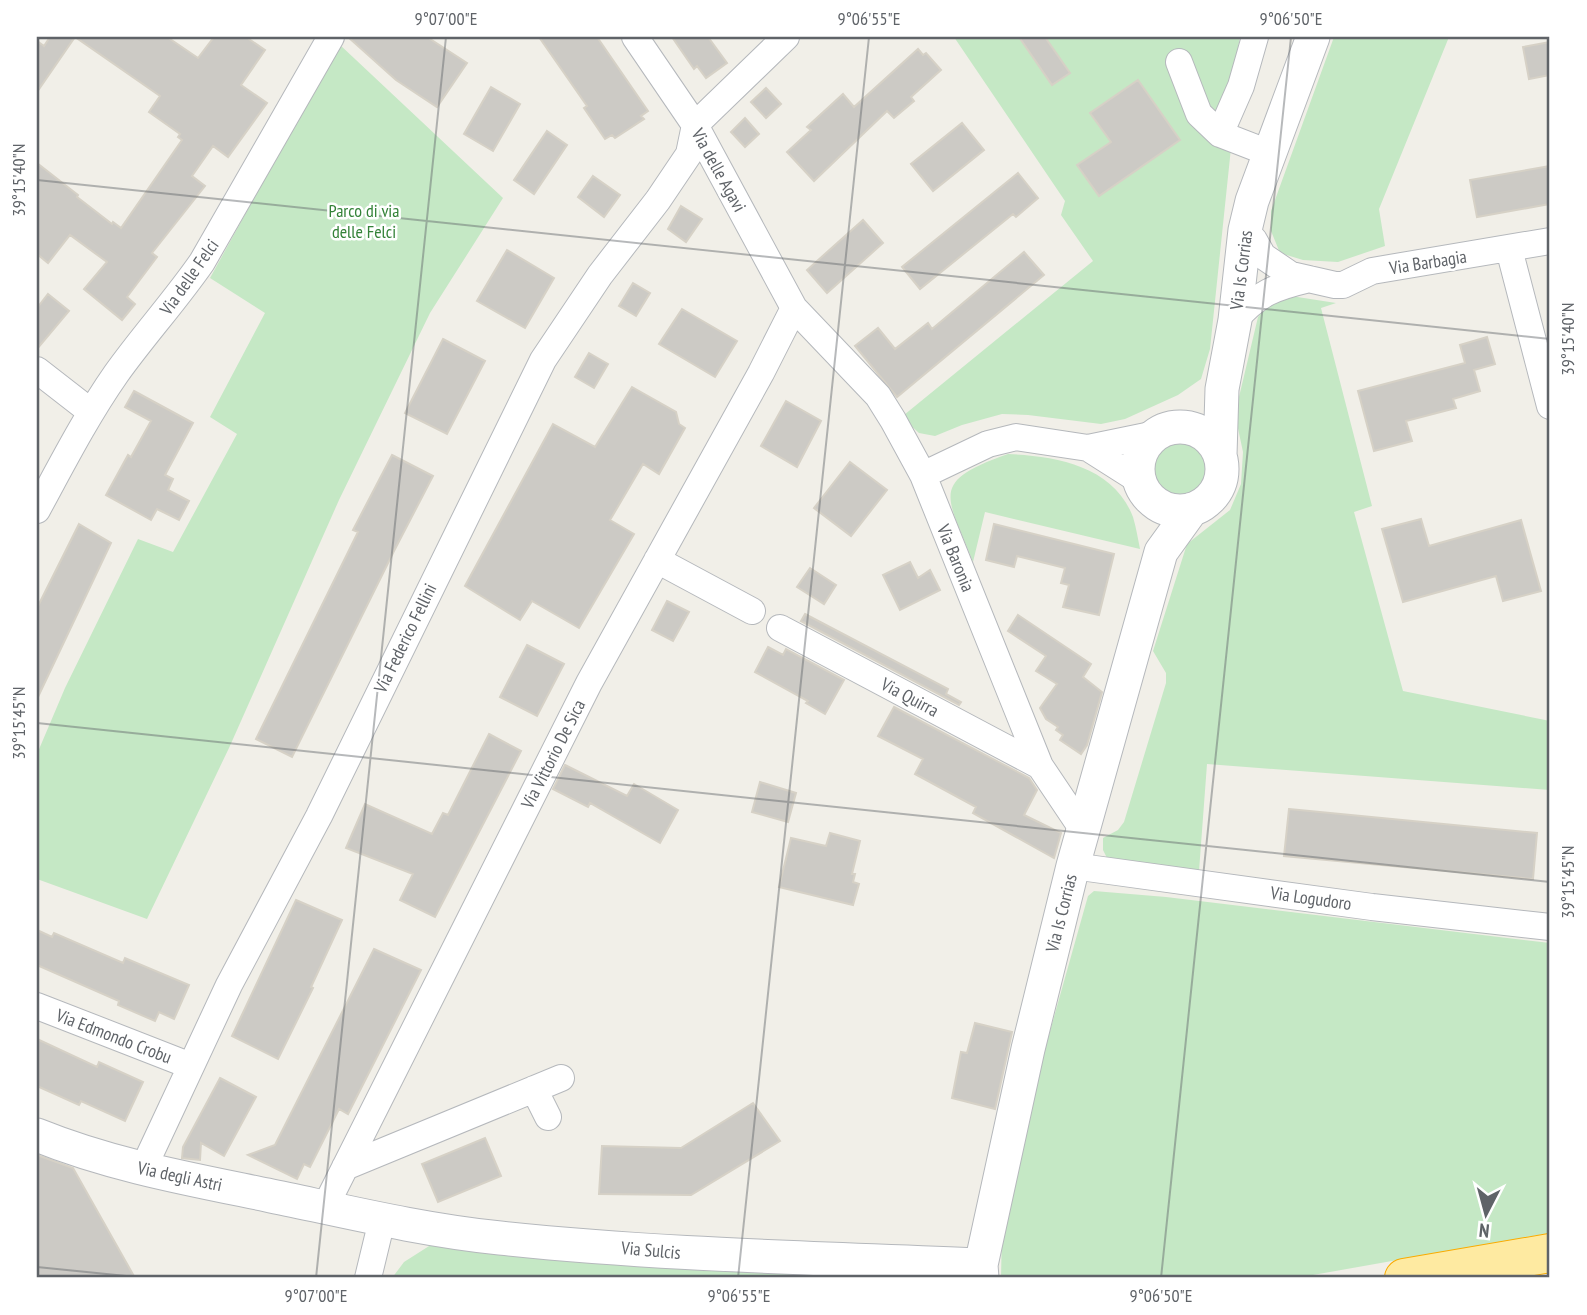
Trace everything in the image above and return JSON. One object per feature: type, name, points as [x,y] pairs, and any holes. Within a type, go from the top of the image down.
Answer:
[{"type":"highway","points":[[1404,1278],[1550,1253]]},
{"type":"street","name":"Via delle Felci","points":[[37,510],[91,412],[202,262],[331,37]]},
{"type":"street","name":"Via delle Agavi","points":[[635,37],[695,125],[794,308]]},
{"type":"street","points":[[695,125],[786,37]]},
{"type":"street","points":[[1220,134],[1241,86],[1255,37]]},
{"type":"street","name":"Via Is Corrias","points":[[1220,455],[1222,389],[1235,320],[1245,230],[1252,201],[1313,37]]},
{"type":"street","points":[[1179,62],[1199,114],[1220,134],[1269,153]]},
{"type":"street","name":"Via Federico Fellini","points":[[143,1169],[256,931],[329,796],[542,360],[600,275],[658,200],[689,154],[695,125]]},
{"type":"street","points":[[1245,230],[1264,256],[1279,268],[1291,275],[1308,279]]},
{"type":"street","name":"Via Barbagia","points":[[1308,279],[1343,285],[1372,271],[1550,241]]},
{"type":"street","points":[[1509,249],[1550,405]]},
{"type":"street","points":[[1235,320],[1255,298],[1282,285],[1308,279]]},
{"type":"street","name":"Via Baronia","points":[[794,308],[878,397],[923,475],[1040,766],[1083,830]]},
{"type":"street","name":"Via Vittorio De Sica","points":[[325,1207],[589,683],[761,373],[794,308]]},
{"type":"street","points":[[37,370],[91,412]]},
{"type":"street","points":[[1144,489],[1138,468],[1146,444],[1169,431],[1222,389]]},
{"type":"street","points":[[923,475],[988,444],[1016,437],[1088,448],[1169,431],[1195,429],[1207,437],[1220,455],[1222,470],[1219,484],[1211,497],[1192,509],[1170,510],[1158,505],[1144,489],[1088,448]]},
{"type":"street","name":"Via Is Corrias","points":[[1144,489],[1161,552]]},
{"type":"street","name":"Via Is Corrias","points":[[981,1272],[1011,1123],[1073,866],[1161,552],[1192,509]]},
{"type":"street","points":[[657,560],[752,611]]},
{"type":"street","name":"Via Quirra","points":[[780,628],[1040,766]]},
{"type":"street","name":"Via Logudoro","points":[[1073,866],[1550,927]]},
{"type":"street","name":"Via Edmondo Crobu","points":[[37,1006],[191,1066]]},
{"type":"street","points":[[345,1167],[561,1078]]},
{"type":"street","points":[[534,1089],[548,1117]]},
{"type":"street","name":"Via degli Astri","points":[[37,1135],[94,1156],[143,1169],[325,1207]]},
{"type":"street","name":"Via Sulcis","points":[[325,1207],[382,1220],[500,1238],[981,1272]]},
{"type":"street","points":[[368,1278],[382,1220]]},
{"type":"green space","points":[[954,37],[1240,37],[1233,75],[1231,148],[1210,349],[1201,379],[1178,395],[1125,419],[1101,424],[1002,414],[935,436],[919,433],[909,424],[904,415],[1093,261],[1061,215],[1065,201]]},
{"type":"green space","points":[[1334,37],[1449,37],[1379,209],[1385,246],[1338,262],[1303,260],[1280,253],[1271,231],[1271,211]]},
{"type":"green space","name":"Parco di via delle Felci","points":[[339,44],[503,198],[430,313],[339,500],[229,748],[147,919],[37,879],[37,754],[65,688],[138,539],[173,552],[237,434],[210,417],[265,313],[210,278]]},
{"type":"green space","points":[[1291,296],[1336,303],[1321,308],[1372,506],[1354,512],[1403,691],[1550,721],[1550,790],[1207,764],[1199,871],[1107,858],[1103,850],[1103,838],[1118,830],[1124,822],[1166,683],[1166,673],[1153,651],[1187,544],[1230,510],[1241,484],[1243,452],[1236,419],[1258,317],[1270,303]]},
{"type":"green space","points":[[1180,439],[1197,444],[1205,452],[1210,469],[1205,486],[1197,494],[1180,499],[1163,494],[1155,486],[1150,469],[1155,452],[1163,444]]},
{"type":"green space","points":[[1008,454],[1064,461],[1098,475],[1124,500],[1133,517],[1140,549],[985,512],[973,562],[956,521],[951,493],[955,483],[965,473]]},
{"type":"green space","points":[[1094,891],[1166,897],[1550,943],[1550,1233],[1296,1278],[1001,1278],[1002,1230],[1025,1120],[1088,896]]},
{"type":"green space","points":[[437,1241],[956,1278],[392,1278],[404,1262]]},
{"type":"building","points":[[50,37],[75,37],[37,92],[37,41],[44,46]]},
{"type":"building","points":[[75,37],[167,37],[198,58],[214,37],[246,37],[265,50],[241,85],[267,103],[228,157],[213,146],[192,176],[205,186],[152,253],[157,257],[127,297],[135,304],[122,320],[84,289],[107,262],[70,235],[48,263],[37,254],[37,163],[78,195],[77,197],[121,228],[182,140],[178,137],[180,134],[149,112],[160,96]]},
{"type":"building","points":[[348,37],[427,37],[467,63],[437,107],[396,80]]},
{"type":"building","points":[[539,37],[597,37],[648,111],[641,116],[644,119],[615,138],[612,135],[605,139],[584,108],[587,106]]},
{"type":"building","points":[[672,37],[708,37],[727,63],[706,78],[697,66],[694,69]]},
{"type":"building","points":[[1019,37],[1045,37],[1070,73],[1052,85]]},
{"type":"building","points":[[1550,42],[1550,75],[1529,79],[1523,47]]},
{"type":"building","points":[[918,49],[923,55],[926,53],[941,70],[911,97],[914,101],[894,118],[887,111],[814,181],[787,152],[811,130],[807,127],[843,94],[854,107]]},
{"type":"building","points":[[1138,80],[1180,140],[1099,196],[1077,165],[1111,142],[1090,113]]},
{"type":"building","points":[[491,87],[520,104],[493,151],[464,134]]},
{"type":"building","points":[[766,88],[781,104],[766,118],[751,102]]},
{"type":"building","points":[[745,118],[759,134],[745,147],[731,132]]},
{"type":"building","points":[[962,123],[984,150],[933,191],[911,164]]},
{"type":"building","points":[[547,131],[567,145],[534,194],[514,180]]},
{"type":"building","points":[[1550,166],[1550,204],[1477,217],[1470,180]]},
{"type":"building","points":[[1018,173],[1038,198],[1016,217],[1013,214],[920,289],[902,267]]},
{"type":"building","points":[[593,176],[620,195],[604,217],[578,197]]},
{"type":"building","points":[[681,206],[702,219],[686,242],[668,229]]},
{"type":"building","points":[[863,220],[883,243],[827,293],[807,270]]},
{"type":"building","points":[[507,250],[554,278],[525,328],[477,301]]},
{"type":"building","points":[[1024,252],[1044,275],[897,397],[855,346],[878,328],[895,349],[928,323],[932,329]]},
{"type":"building","points":[[633,283],[650,293],[636,316],[619,306]]},
{"type":"building","points":[[48,294],[69,311],[37,349],[37,308]]},
{"type":"building","points":[[682,309],[737,341],[715,377],[659,344]]},
{"type":"building","points":[[1487,337],[1495,364],[1474,370],[1480,391],[1453,399],[1456,408],[1406,421],[1412,441],[1374,451],[1358,391],[1465,363],[1460,345]]},
{"type":"building","points":[[443,339],[485,361],[447,434],[405,413]]},
{"type":"building","points":[[589,353],[608,364],[594,388],[575,377]]},
{"type":"building","points":[[632,387],[676,412],[679,424],[685,428],[659,474],[643,464],[610,520],[634,534],[579,628],[532,601],[520,620],[465,586],[553,424],[595,447]]},
{"type":"building","points":[[134,391],[193,423],[165,475],[173,479],[168,490],[189,501],[179,520],[157,509],[151,520],[106,495],[151,421],[125,407]]},
{"type":"building","points":[[786,401],[821,421],[797,467],[761,446]]},
{"type":"building","points":[[392,455],[433,476],[292,757],[256,739],[358,532],[353,530]]},
{"type":"building","points":[[850,462],[887,490],[851,536],[814,508]]},
{"type":"building","points":[[1421,519],[1429,546],[1521,520],[1541,591],[1503,601],[1496,576],[1403,602],[1382,529]]},
{"type":"building","points":[[79,524],[111,543],[37,699],[37,608]]},
{"type":"building","points":[[994,524],[1114,554],[1099,615],[1063,607],[1069,585],[1061,583],[1065,568],[1017,556],[1014,567],[986,560]]},
{"type":"building","points":[[910,562],[918,578],[930,570],[940,590],[900,610],[883,575]]},
{"type":"building","points":[[810,568],[836,585],[824,604],[797,587]]},
{"type":"building","points":[[667,601],[689,612],[673,641],[652,630]]},
{"type":"building","points":[[805,614],[948,689],[946,694],[961,702],[959,705],[801,621]]},
{"type":"building","points":[[1018,615],[1091,664],[1083,677],[1102,692],[1087,745],[1081,754],[1060,740],[1063,735],[1056,730],[1058,727],[1046,719],[1040,708],[1057,684],[1036,671],[1046,656],[1008,631]]},
{"type":"building","points":[[527,645],[564,664],[537,716],[500,697]]},
{"type":"building","points":[[768,647],[783,655],[786,649],[844,680],[825,714],[806,703],[808,701],[755,672]]},
{"type":"building","points":[[894,707],[1029,778],[1037,790],[1024,815],[1061,833],[1054,858],[973,813],[976,807],[915,774],[923,759],[878,736]]},
{"type":"building","points":[[489,734],[521,751],[435,917],[400,900],[413,874],[346,848],[365,804],[432,834],[443,813],[448,815]]},
{"type":"building","points":[[565,765],[627,796],[634,784],[678,810],[660,843],[590,803],[588,807],[553,789]]},
{"type":"building","points":[[760,782],[796,793],[788,822],[752,812]]},
{"type":"building","points":[[1289,809],[1537,833],[1533,879],[1284,856]]},
{"type":"building","points":[[830,833],[860,841],[852,874],[855,874],[853,882],[859,884],[853,905],[779,887],[791,838],[826,846]]},
{"type":"building","points":[[296,900],[342,920],[278,1059],[232,1036]]},
{"type":"building","points":[[37,930],[52,937],[54,933],[123,963],[125,958],[189,985],[174,1019],[159,1012],[155,1021],[118,1005],[119,1001],[37,965]]},
{"type":"building","points":[[374,949],[421,970],[348,1114],[339,1109],[310,1167],[304,1164],[297,1179],[248,1155],[275,1145]]},
{"type":"building","points":[[975,1023],[1012,1032],[995,1109],[952,1098],[961,1052],[967,1053]]},
{"type":"building","points":[[37,1039],[97,1067],[99,1062],[143,1082],[125,1121],[81,1101],[79,1105],[37,1086]]},
{"type":"building","points":[[220,1078],[256,1097],[224,1156],[201,1143],[200,1160],[182,1158],[183,1147]]},
{"type":"building","points":[[753,1103],[780,1141],[691,1195],[599,1194],[602,1146],[681,1148]]},
{"type":"building","points":[[485,1138],[501,1176],[438,1202],[422,1164]]},
{"type":"building","points":[[37,1155],[73,1168],[135,1278],[37,1278]]}]
